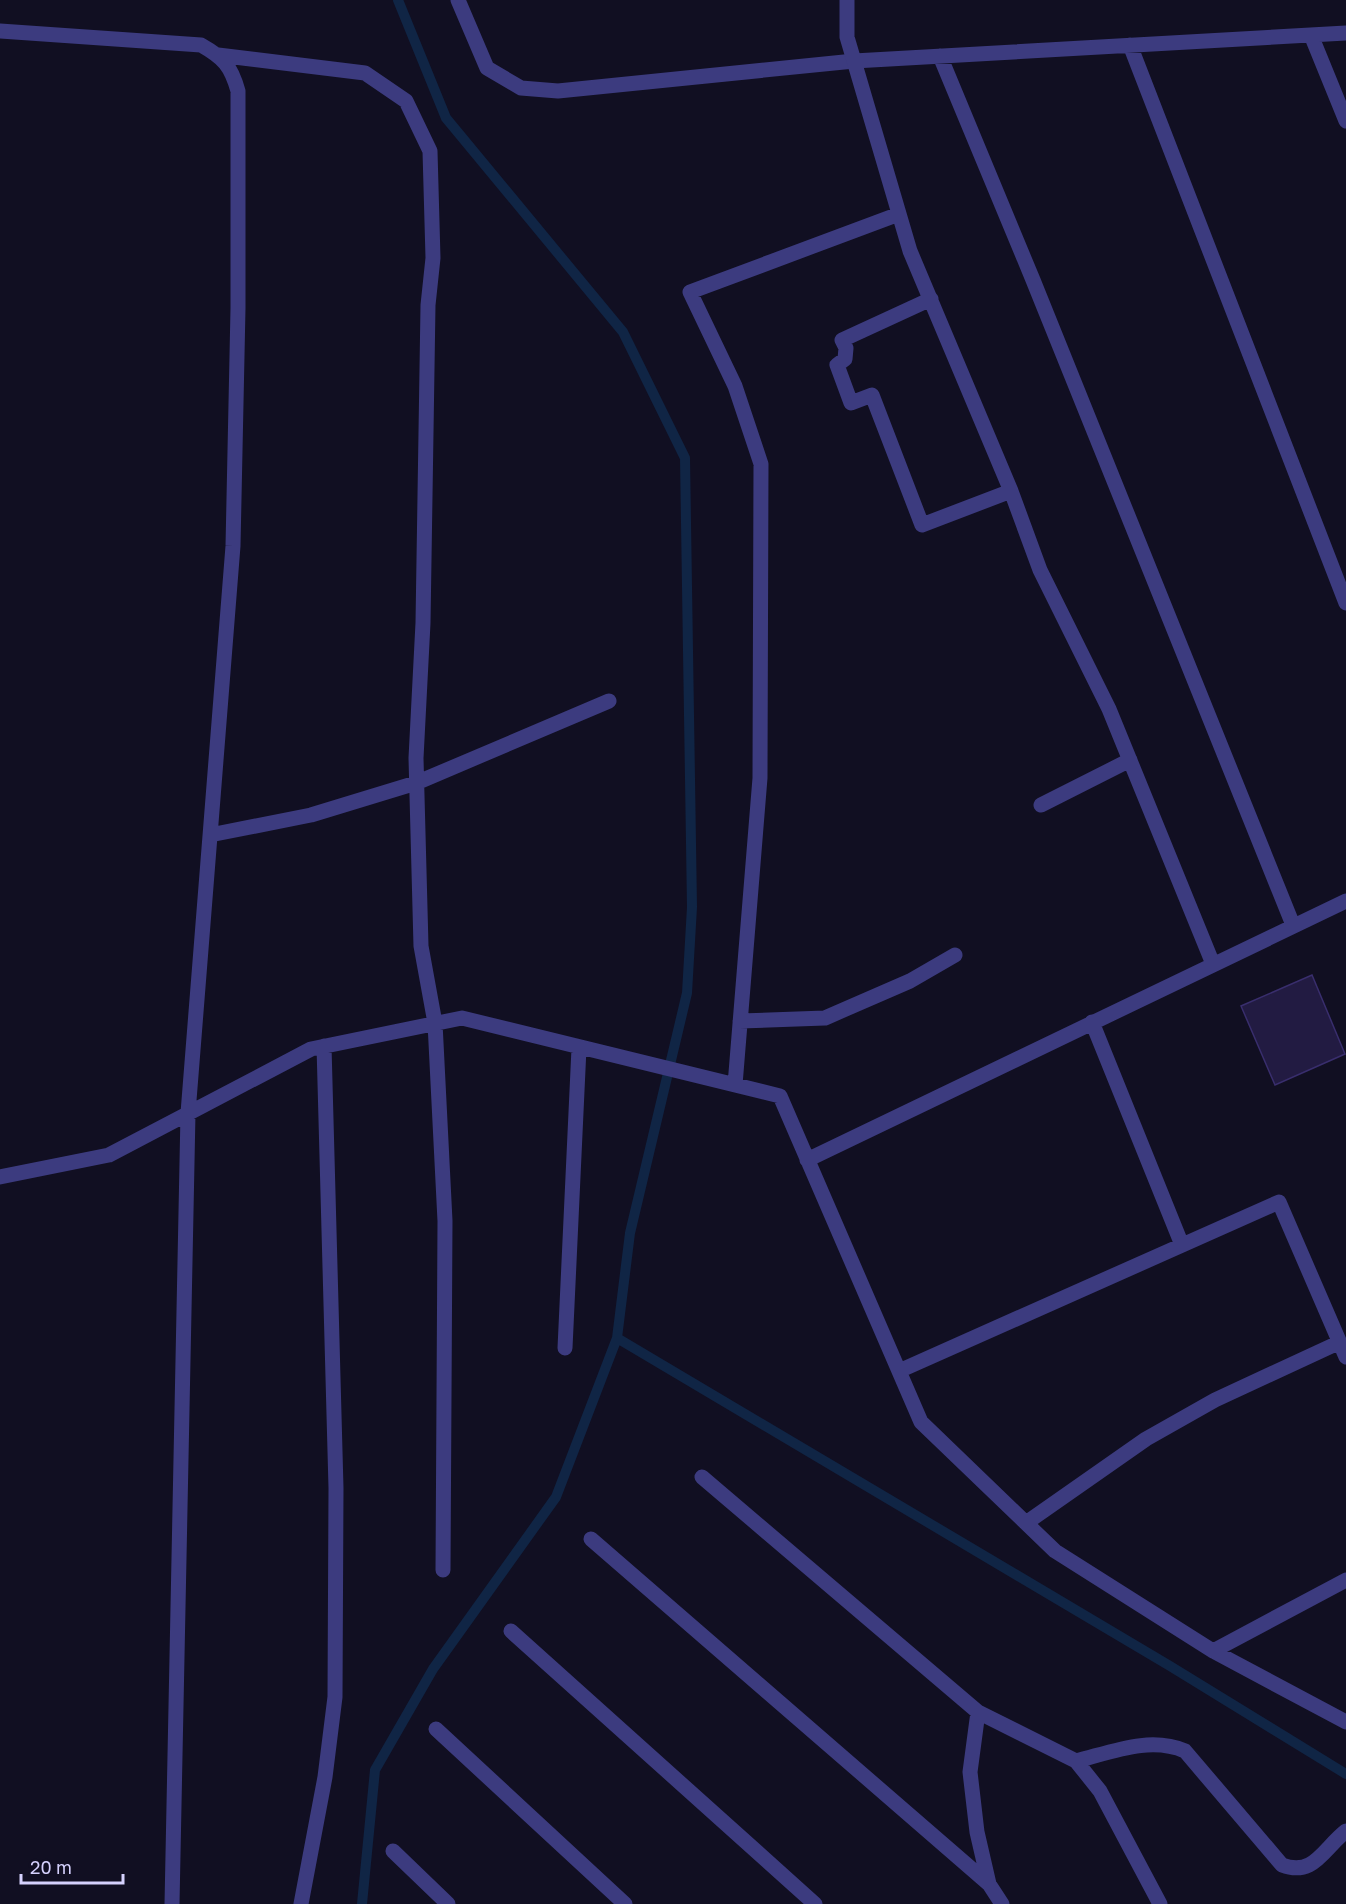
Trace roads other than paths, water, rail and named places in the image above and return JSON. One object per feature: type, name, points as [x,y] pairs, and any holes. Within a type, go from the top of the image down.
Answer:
[{"type":"street","points":[[458,0],[487,68],[521,88],[558,90],[854,61],[1346,33]]},
{"type":"street","points":[[846,0],[847,38],[910,251],[1011,491],[1040,570],[1109,709],[1213,964]]},
{"type":"street","points":[[0,31],[201,45],[218,55],[232,71],[238,91],[238,308],[233,546],[188,1113],[172,1904]]},
{"type":"street","points":[[1311,34],[1346,121]]},
{"type":"street","points":[[1131,45],[1346,603]]},
{"type":"street","points":[[218,55],[365,73],[406,101],[430,151],[433,258],[428,305],[424,415],[423,623],[416,783],[421,946],[435,1023],[445,1221],[443,1570]]},
{"type":"street","points":[[940,56],[1033,280],[1293,925]]},
{"type":"street","points":[[735,1085],[760,778],[761,464],[735,386],[690,292],[899,214]]},
{"type":"street","points":[[931,299],[842,340],[846,348],[845,359],[837,365],[851,403],[872,395],[922,525],[1011,491]]},
{"type":"street","points":[[210,835],[311,815],[416,783],[609,701]]},
{"type":"street","points":[[1041,805],[1130,760]]},
{"type":"street","points":[[807,1160],[1346,901]]},
{"type":"street","points":[[740,1021],[825,1018],[910,981],[955,955]]},
{"type":"street","points":[[0,1177],[109,1155],[311,1049],[462,1018],[780,1096],[921,1422],[1055,1551],[1213,1651],[1346,1722]]},
{"type":"street","points":[[1092,1022],[1182,1245]]},
{"type":"street","points":[[302,1904],[325,1777],[335,1697],[336,1488],[324,1046]]},
{"type":"street","points":[[565,1348],[579,1048]]},
{"type":"street","points":[[899,1371],[1279,1202],[1346,1357]]},
{"type":"street","points":[[1026,1523],[1156,1433],[1215,1400],[1338,1343]]},
{"type":"street","points":[[702,1477],[978,1712],[1076,1761],[1100,1791],[1160,1904]]},
{"type":"street","points":[[591,1539],[989,1884],[1002,1904]]},
{"type":"street","points":[[1213,1651],[1346,1580]]},
{"type":"street","points":[[512,1631],[815,1904]]},
{"type":"street","points":[[978,1712],[970,1772],[977,1832],[989,1884]]},
{"type":"street","points":[[436,1729],[625,1904]]},
{"type":"street","points":[[1076,1761],[1145,1744],[1175,1747],[1185,1752],[1282,1865],[1292,1869],[1300,1870],[1310,1865],[1346,1831]]},
{"type":"street","points":[[393,1851],[448,1904]]},
{"type":"waterway","points":[[362,1904],[375,1770],[433,1669],[556,1497],[617,1338],[630,1233],[687,993],[692,907],[685,458],[623,332],[446,118],[398,0]]},
{"type":"waterway","points":[[617,1338],[1170,1666],[1346,1774]]}]
